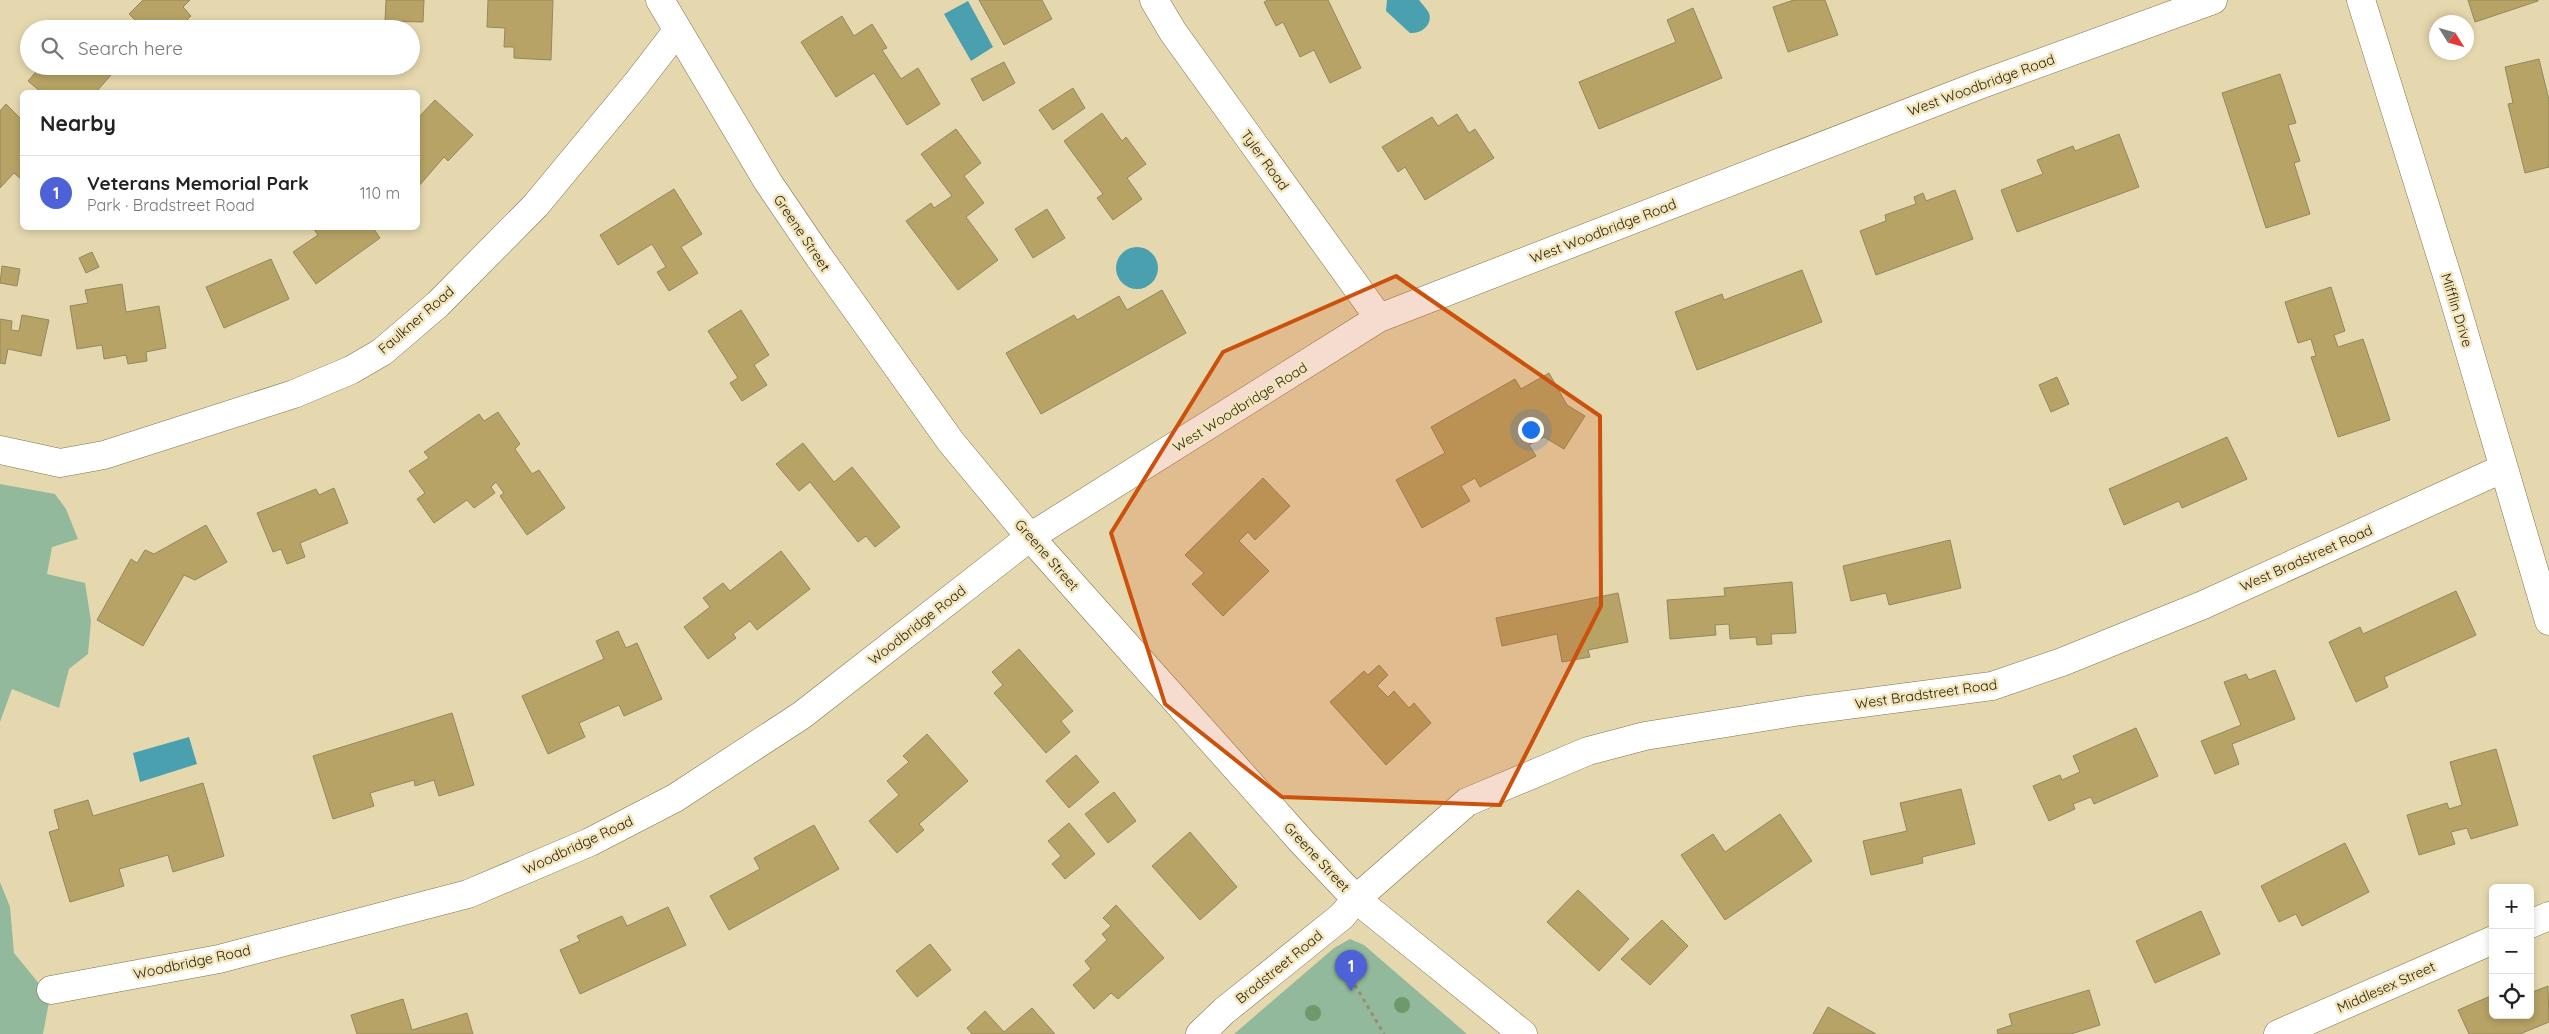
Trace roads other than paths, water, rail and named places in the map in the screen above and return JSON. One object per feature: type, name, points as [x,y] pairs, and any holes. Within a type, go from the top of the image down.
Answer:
[{"type":"street","name":"Greene Street","points":[[660,0],[768,182],[818,258],[951,442],[1030,536],[1303,843],[1349,908],[1523,1034]]},
{"type":"street","name":"Tyler Road","points":[[1154,0],[1173,32],[1379,318]]},
{"type":"street","name":"West Woodbridge Road","points":[[1030,536],[1379,318],[1982,84],[2213,0]]},
{"type":"street","name":"Mifflin Drive","points":[[2361,0],[2452,290],[2549,620]]},
{"type":"street","name":"Faulkner Road","points":[[0,450],[60,463],[104,455],[158,440],[294,394],[351,370],[382,352],[438,304],[536,205],[637,84],[677,31]]},
{"type":"street","name":"West Bradstreet Road","points":[[1349,908],[1467,802],[1588,751],[1645,736],[1801,711],[1992,686],[2062,662],[2203,605],[2504,468]]},
{"type":"street","name":"Woodbridge Road","points":[[51,990],[219,959],[468,894],[590,842],[675,798],[802,715],[1030,536]]},
{"type":"street","name":"Bradstreet Road","points":[[1200,1034],[1224,1011],[1349,908]]},
{"type":"street","points":[[2534,922],[2549,916]]},
{"type":"street","name":"Middlesex Street","points":[[2278,1034],[2489,942]]},
{"type":"water","points":[[1387,0],[1419,0],[1429,13],[1428,25],[1418,32],[1410,33],[1386,11]]},
{"type":"water","points":[[968,1],[993,47],[971,61],[944,14]]},
{"type":"water","points":[[1141,247],[1149,250],[1155,256],[1158,268],[1155,280],[1149,286],[1133,289],[1125,286],[1119,280],[1116,264],[1119,256],[1125,250]]},
{"type":"water","points":[[189,737],[197,764],[140,782],[133,753]]},
{"type":"place","name":"Veterans Memorial Park","points":[[1351,991]]}]
